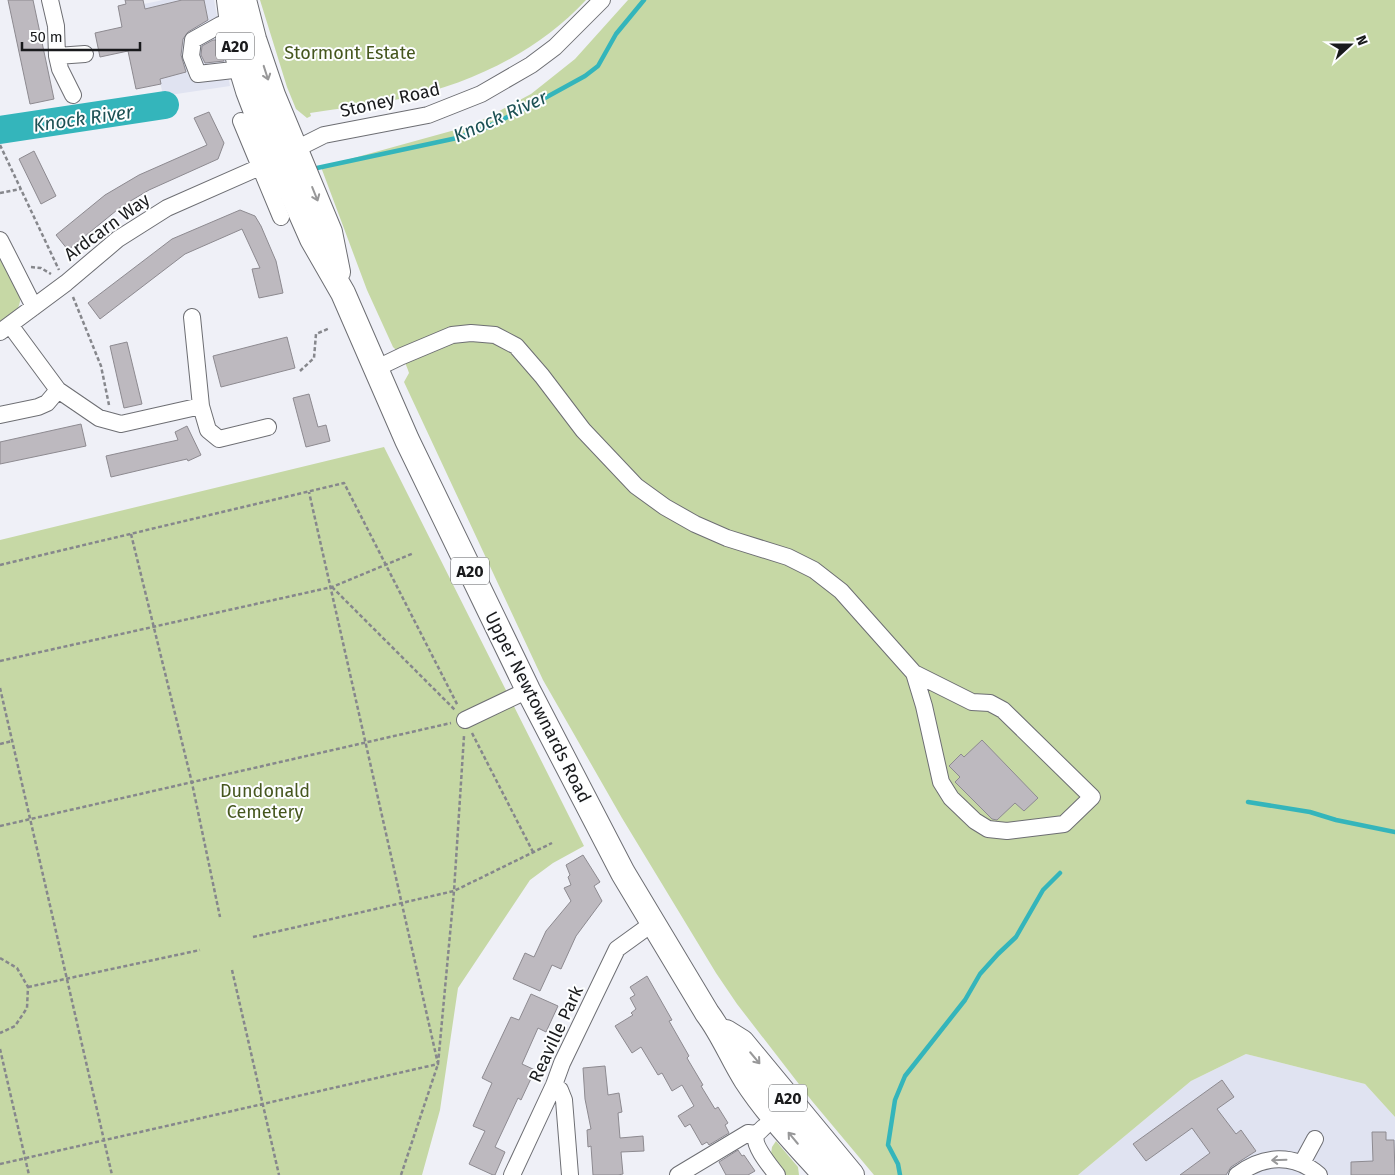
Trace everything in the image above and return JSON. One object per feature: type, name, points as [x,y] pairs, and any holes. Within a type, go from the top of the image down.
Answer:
[{"type":"highway","name":"Upper Newtownards Road","points":[[244,0],[270,86],[278,159]]},
{"type":"highway","name":"Upper Newtownards Road","points":[[230,10],[235,48],[256,112],[312,239],[343,293],[420,467],[528,690],[603,836],[707,1014],[718,1028],[747,1080],[818,1171]]},
{"type":"highway","name":"Upper Newtownards Road","points":[[718,1028],[742,1042],[852,1175]]},
{"type":"street","points":[[50,0],[56,26],[57,56],[62,76],[73,95]]},
{"type":"street","name":"Stoney Road","points":[[278,159],[324,135],[428,115],[481,94],[531,65],[555,47],[602,0]]},
{"type":"street","points":[[230,10],[220,25],[193,40],[191,56],[198,74],[242,69]]},
{"type":"street","points":[[57,56],[85,54]]},
{"type":"street","points":[[241,121],[278,159],[281,217]]},
{"type":"street","name":"Ardcarn Way","points":[[5,329],[66,283],[118,239],[167,208],[278,159]]},
{"type":"street","points":[[0,240],[34,307]]},
{"type":"street","points":[[192,318],[201,406],[208,430],[219,438],[268,427]]},
{"type":"street","points":[[5,329],[58,390],[99,418],[121,424],[201,406]]},
{"type":"street","points":[[375,369],[400,356],[452,335],[471,333],[495,335],[516,346],[542,376],[583,430],[636,486],[665,507],[695,524],[727,538],[788,557],[814,570],[840,591],[914,673],[972,702],[990,703],[1003,710],[1092,797],[1064,824],[1007,830],[988,828],[975,821],[951,798],[941,782],[924,706],[914,673]]},
{"type":"street","points":[[0,415],[38,407],[47,403],[58,390]]},
{"type":"street","points":[[465,720],[528,690]]},
{"type":"street","name":"Reaville Park","points":[[512,1175],[562,1063],[617,949],[653,923]]},
{"type":"street","points":[[554,1084],[560,1090],[564,1100],[570,1175]]},
{"type":"street","points":[[678,1175],[748,1133],[757,1134],[777,1119]]},
{"type":"street","points":[[757,1134],[757,1147],[777,1175]]},
{"type":"street","points":[[1302,1163],[1315,1139]]},
{"type":"street","points":[[1238,1175],[1259,1162],[1276,1159],[1302,1163],[1309,1166],[1319,1175]]},
{"type":"path","points":[[0,145],[66,283],[101,366],[113,422]]},
{"type":"path","points":[[0,193],[20,189]]},
{"type":"path","points":[[300,371],[314,358],[316,334],[330,328]]},
{"type":"path","points":[[0,565],[344,483],[533,852]]},
{"type":"path","points":[[310,492],[438,1064]]},
{"type":"path","points":[[131,534],[192,783],[220,917]]},
{"type":"path","points":[[0,661],[332,587],[414,553]]},
{"type":"path","points":[[332,587],[465,720],[454,891],[438,1064],[401,1175]]},
{"type":"path","points":[[0,688],[112,1175]]},
{"type":"path","points":[[0,826],[465,720]]},
{"type":"path","points":[[0,744],[12,741]]},
{"type":"path","points":[[253,937],[454,891],[552,842]]},
{"type":"path","points":[[28,987],[200,950]]},
{"type":"path","points":[[0,958],[18,968],[28,987],[27,1008],[16,1026],[0,1033]]},
{"type":"path","points":[[232,970],[279,1175]]},
{"type":"path","points":[[0,1049],[29,1175]]},
{"type":"path","points":[[0,1164],[438,1064]]},
{"type":"shaded area","points":[[163,0],[214,0],[230,86],[163,96],[144,4]]},
{"type":"shaded area","points":[[1246,1054],[1365,1084],[1395,1117],[1395,1175],[1078,1175],[1191,1081]]},
{"type":"green space","name":"Stormont Estate","points":[[260,0],[586,0],[547,35],[525,50],[479,74],[429,92],[381,103],[310,113],[311,116],[307,118],[296,109],[287,87]]},
{"type":"green space","points":[[628,0],[1395,0],[1395,1117],[1365,1084],[1246,1054],[1191,1081],[1078,1175],[874,1175],[812,1101],[737,1004],[716,973],[622,818],[543,680],[404,382],[409,373],[408,369],[401,356],[393,347],[367,290],[321,167],[473,125],[531,94],[575,59]]},
{"type":"green space","points":[[0,252],[16,281],[20,297],[15,313],[0,323]]},
{"type":"green space","name":"Dundonald Cemetery","points":[[384,447],[584,846],[553,863],[530,880],[458,988],[440,1110],[422,1175],[0,1175],[0,540]]},
{"type":"green space","points":[[776,1141],[798,1167],[799,1175],[784,1175],[771,1154],[772,1147]]},
{"type":"building","points":[[8,0],[33,0],[54,99],[30,104]]},
{"type":"building","points":[[125,0],[143,0],[145,9],[182,0],[204,0],[208,20],[188,32],[183,39],[181,55],[186,72],[160,79],[161,84],[136,89],[128,51],[100,57],[95,33],[122,27],[118,6],[126,4]]},
{"type":"building","points":[[213,40],[219,40],[224,61],[205,63],[201,55],[202,46]]},
{"type":"building","points":[[209,112],[224,143],[218,159],[149,190],[122,206],[68,250],[56,235],[105,195],[139,175],[207,145],[194,118]]},
{"type":"building","points":[[34,151],[56,196],[41,204],[19,159]]},
{"type":"building","points":[[240,210],[255,216],[261,226],[276,261],[283,293],[259,298],[252,269],[260,268],[242,229],[185,254],[100,319],[88,303],[172,239]]},
{"type":"building","points":[[287,337],[295,368],[221,387],[213,356]]},
{"type":"building","points":[[127,342],[142,404],[124,408],[110,346]]},
{"type":"building","points":[[309,394],[318,427],[326,425],[330,441],[306,447],[293,398]]},
{"type":"building","points":[[81,424],[86,446],[0,464],[0,442]]},
{"type":"building","points":[[187,426],[201,455],[188,461],[187,459],[111,477],[106,456],[178,440],[175,432]]},
{"type":"building","points":[[982,740],[1038,798],[1024,811],[1015,803],[997,820],[992,819],[955,782],[960,777],[949,766],[961,754],[964,757]]},
{"type":"building","points":[[583,855],[600,882],[594,886],[602,901],[576,936],[561,969],[552,965],[540,991],[513,979],[525,953],[534,957],[546,931],[571,901],[564,888],[571,885],[566,865]]},
{"type":"building","points":[[647,976],[672,1020],[669,1021],[689,1056],[687,1058],[703,1085],[701,1086],[715,1109],[718,1107],[728,1123],[725,1125],[729,1133],[709,1145],[707,1142],[702,1145],[690,1124],[685,1127],[678,1116],[694,1106],[682,1085],[672,1091],[662,1073],[658,1075],[641,1047],[632,1053],[615,1026],[633,1015],[631,1013],[636,1009],[630,998],[635,995],[630,987]]},
{"type":"building","points":[[531,994],[558,1006],[546,1032],[538,1028],[522,1064],[535,1070],[521,1100],[518,1098],[495,1147],[505,1152],[495,1175],[493,1175],[469,1164],[485,1131],[473,1126],[492,1083],[482,1078],[511,1017],[519,1020]]},
{"type":"building","points":[[605,1066],[608,1095],[619,1093],[622,1112],[618,1113],[620,1138],[643,1136],[644,1151],[621,1152],[623,1174],[618,1175],[593,1175],[591,1146],[588,1147],[587,1130],[591,1129],[585,1099],[583,1068]]},
{"type":"building","points":[[1222,1080],[1234,1097],[1217,1109],[1236,1134],[1241,1130],[1256,1151],[1231,1167],[1226,1175],[1180,1175],[1210,1153],[1192,1128],[1146,1161],[1133,1144]]},
{"type":"building","points":[[1372,1132],[1386,1132],[1386,1140],[1394,1140],[1395,1175],[1351,1175],[1351,1162],[1373,1161]]},
{"type":"building","points":[[738,1150],[742,1156],[744,1155],[755,1171],[748,1175],[726,1175],[719,1162]]},
{"type":"waterway","name":"Knock River","points":[[317,168],[457,138],[485,128],[534,104],[585,76],[598,66],[616,34],[644,0]]},
{"type":"waterway","name":"Knock River","points":[[0,130],[165,105]]},
{"type":"waterway","points":[[1248,802],[1310,812],[1336,820],[1395,832]]},
{"type":"waterway","points":[[900,1175],[898,1164],[888,1145],[895,1100],[905,1076],[965,1000],[980,974],[1016,937],[1043,890],[1060,873]]}]
